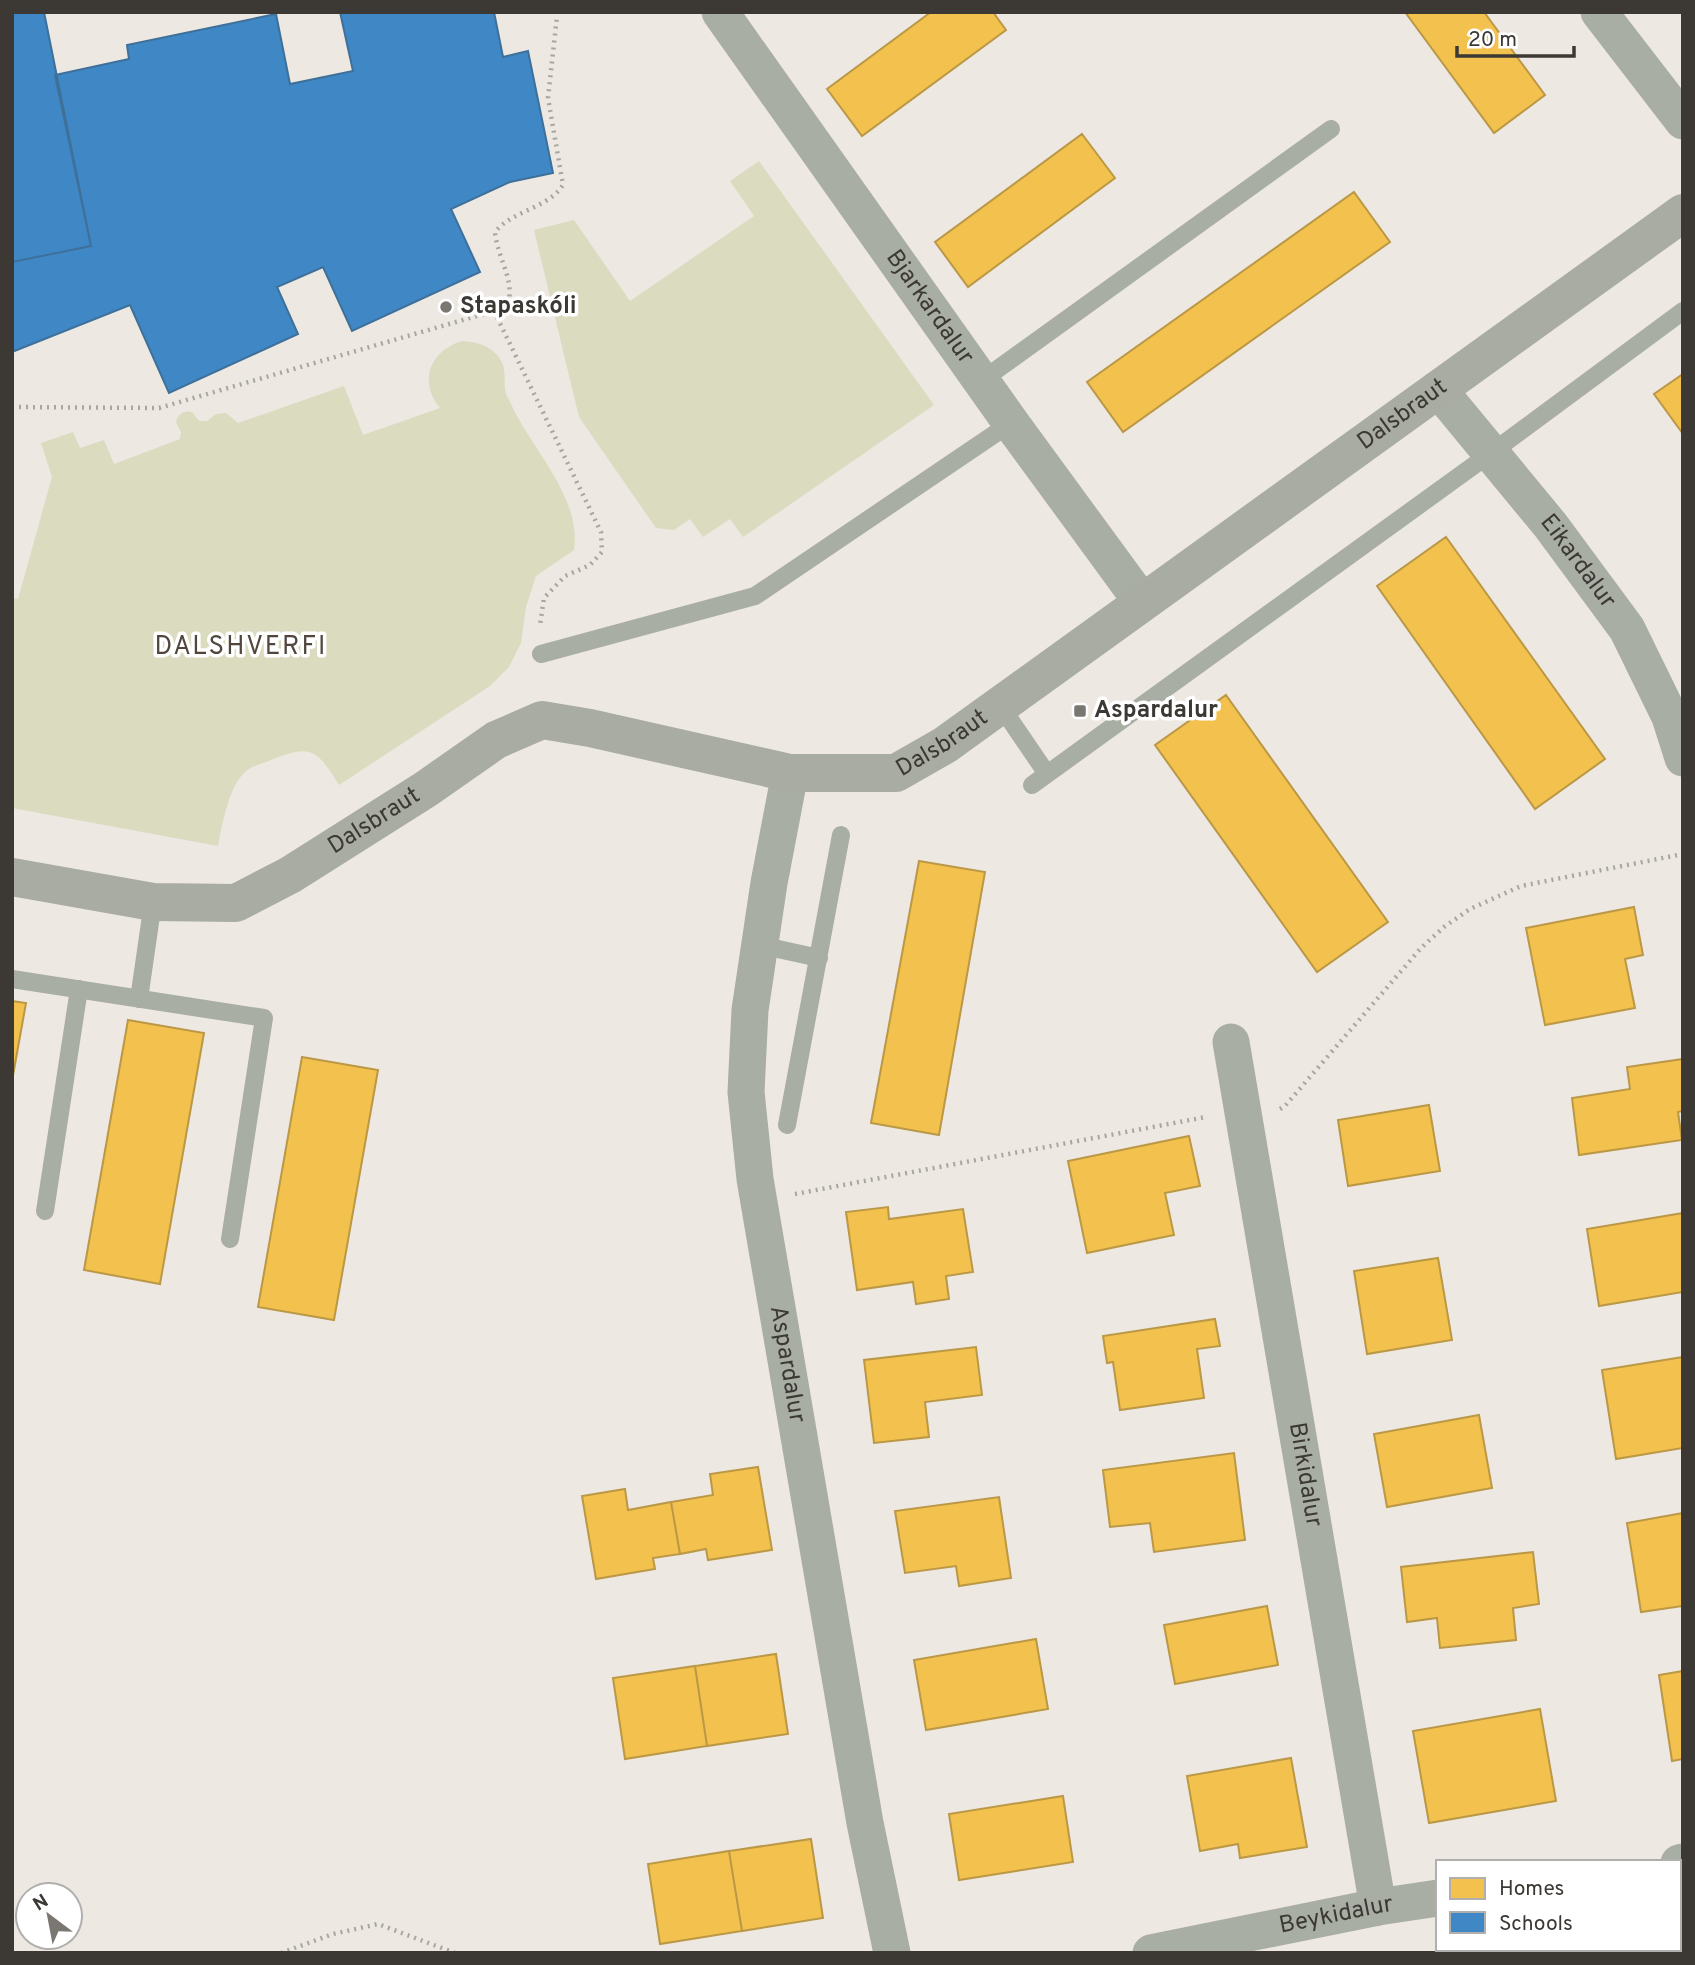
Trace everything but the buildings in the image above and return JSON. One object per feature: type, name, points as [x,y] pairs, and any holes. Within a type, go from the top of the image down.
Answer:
[{"type":"street","name":"Bjarkardalur","points":[[720,12],[1011,423],[1142,602]]},
{"type":"street","points":[[1600,12],[1683,121]]},
{"type":"street","name":"Dalsbraut","points":[[12,877],[153,902],[236,903],[290,875],[426,789],[496,740],[542,720],[590,728],[790,773],[896,773],[945,745],[1683,213]]},
{"type":"street","name":"Eikardalur","points":[[1438,389],[1551,526],[1628,629],[1670,717],[1683,758]]},
{"type":"street","name":"Aspardalur","points":[[790,773],[750,1010],[746,1092],[759,1201],[863,1810],[892,1953]]},
{"type":"street","name":"Birkidalur","points":[[1231,1042],[1378,1907]]},
{"type":"street","name":"Beykidalur","points":[[1152,1953],[1378,1907],[1436,1898]]},
{"type":"lane","points":[[981,381],[1331,129]]},
{"type":"lane","points":[[1032,785],[1683,311]]},
{"type":"lane","points":[[541,654],[755,596],[1011,423]]},
{"type":"lane","points":[[1000,705],[1047,774]]},
{"type":"lane","points":[[787,1125],[841,835]]},
{"type":"lane","points":[[139,999],[153,902]]},
{"type":"lane","points":[[760,945],[819,958]]},
{"type":"lane","points":[[12,979],[264,1018],[230,1240]]},
{"type":"lane","points":[[45,1211],[79,989]]},
{"type":"path","points":[[12,407],[159,408],[494,311],[509,300],[511,287],[496,247],[495,233],[504,221],[556,196],[563,185],[548,98],[557,16]]},
{"type":"path","points":[[494,311],[601,532],[602,552],[590,565],[565,576],[544,598],[540,619],[541,654]]},
{"type":"path","points":[[759,1201],[1244,1118],[1285,1106],[1421,947],[1470,909],[1521,886],[1683,854]]},
{"type":"path","points":[[281,1953],[333,1934],[378,1924],[455,1953]]},
{"type":"green space","points":[[759,161],[934,405],[743,537],[730,519],[703,537],[690,519],[674,530],[656,528],[579,417],[534,230],[574,220],[630,301],[754,216],[730,181]]},
{"type":"green space","points":[[462,341],[485,346],[500,358],[506,395],[563,492],[574,530],[574,550],[536,576],[526,607],[521,643],[509,667],[490,686],[339,785],[319,757],[305,751],[285,755],[249,769],[240,777],[231,795],[218,846],[12,808],[12,598],[18,599],[52,477],[41,443],[73,432],[80,448],[104,440],[114,464],[180,439],[181,432],[176,422],[184,412],[192,412],[199,421],[207,421],[216,414],[226,413],[238,423],[344,386],[363,435],[440,408],[430,388],[431,368],[442,352]]},
{"type":"place","name":"Stapaskóli","points":[[446,307]]},
{"type":"place","name":"Aspardalur","points":[[1080,711]]},
{"type":"district","name":"DALSHVERFI","points":[[241,647]]}]
